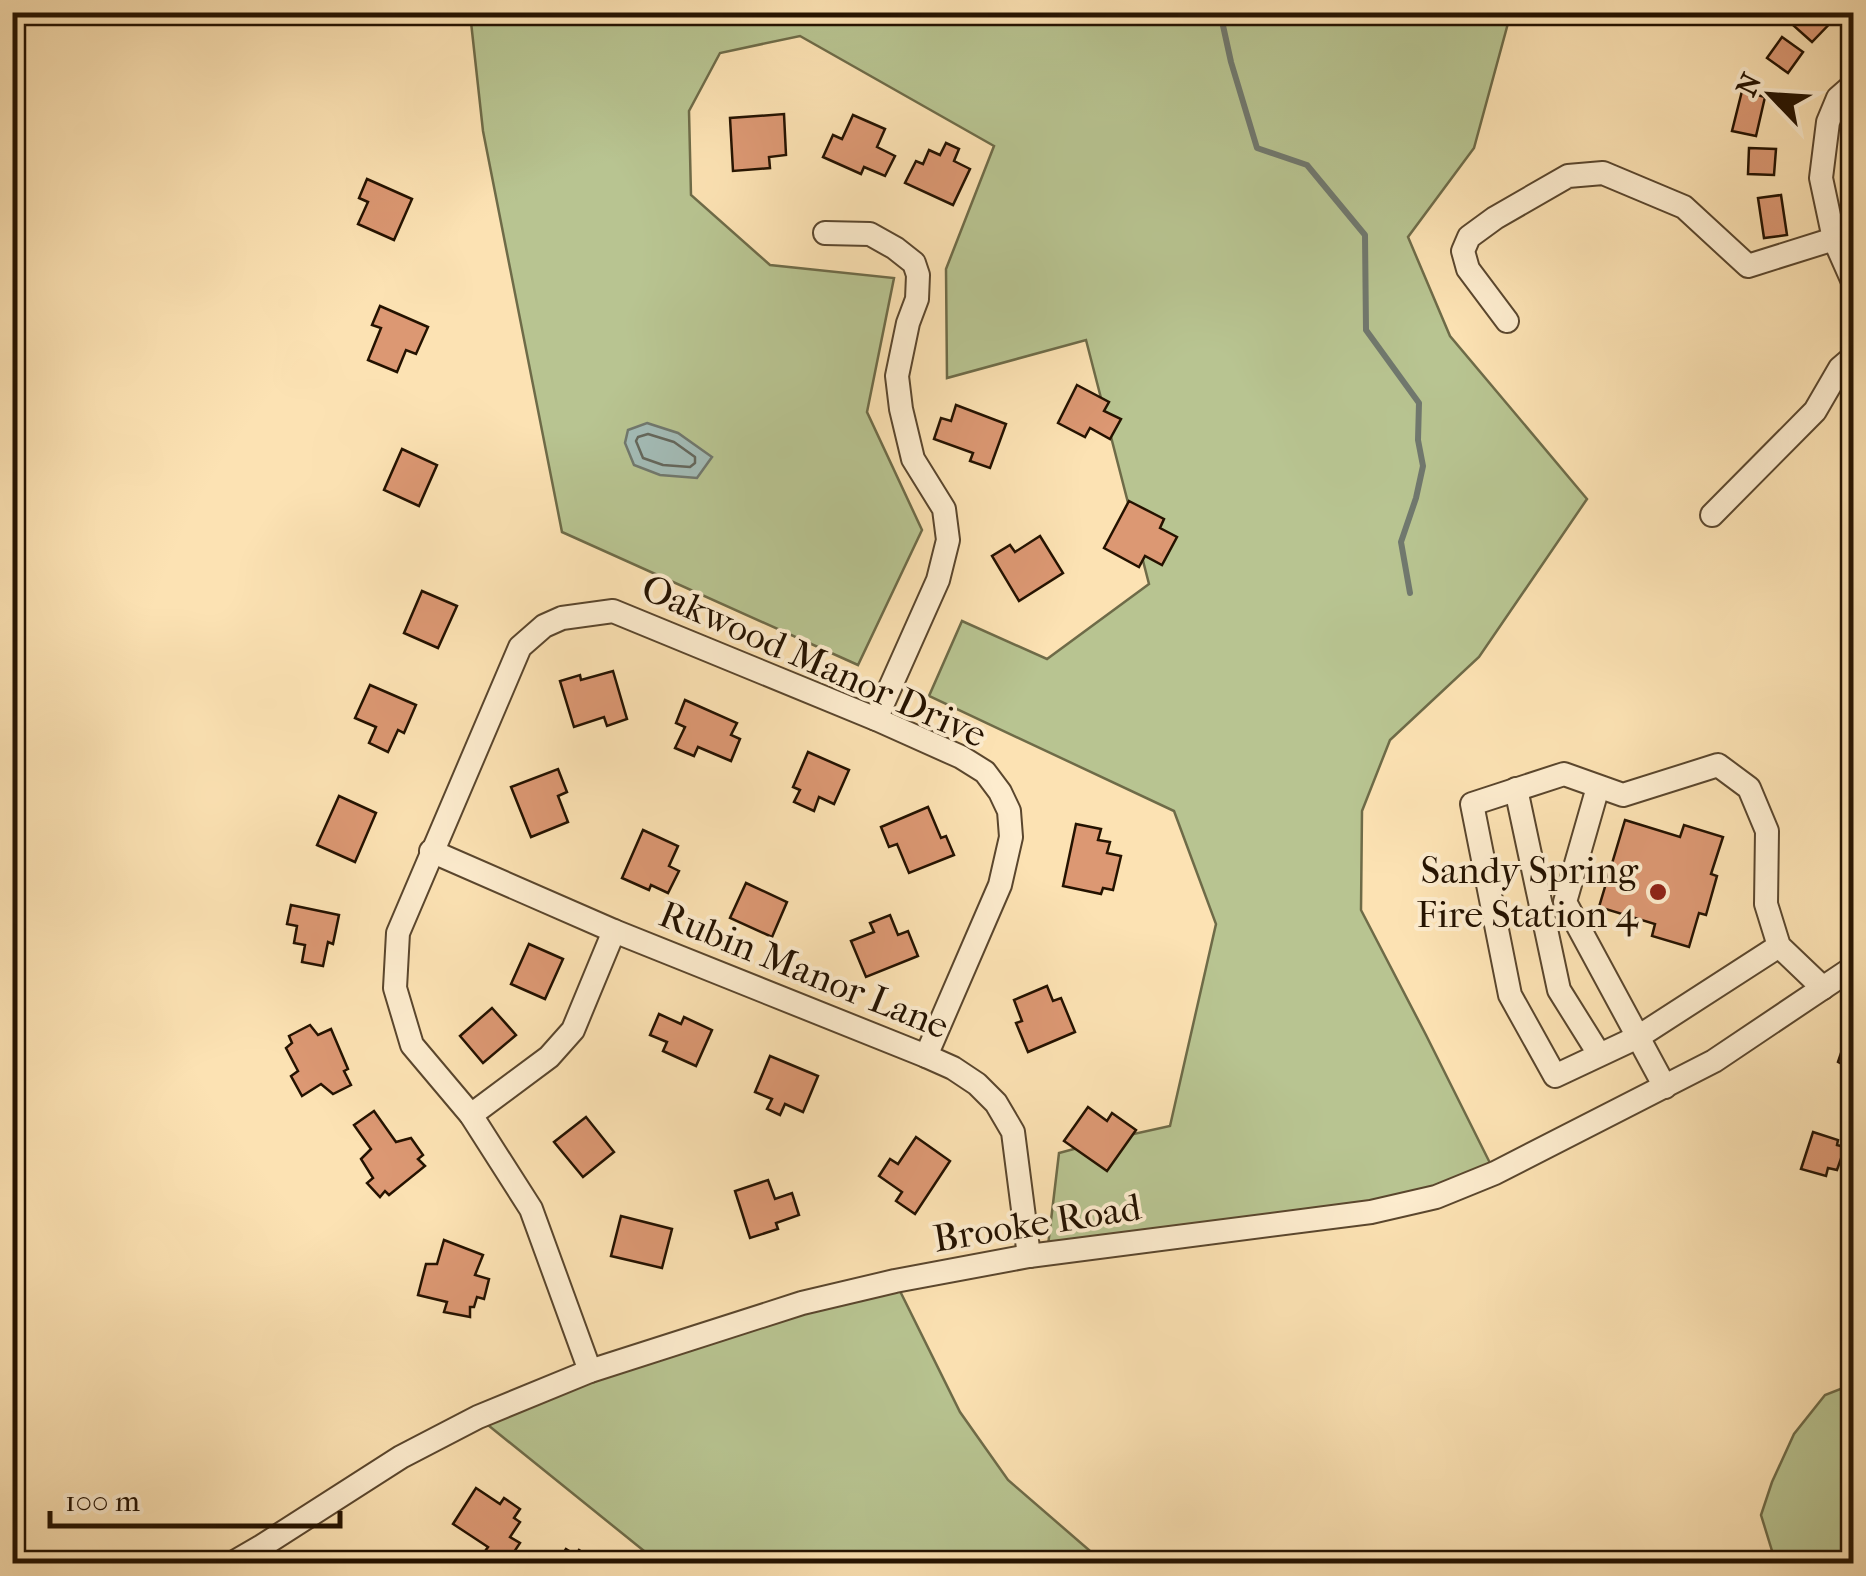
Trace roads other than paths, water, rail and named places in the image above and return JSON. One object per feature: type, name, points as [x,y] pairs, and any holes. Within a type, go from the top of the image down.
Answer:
[{"type":"street","points":[[1854,84],[1838,98],[1828,122],[1821,178],[1834,239],[1854,284]]},
{"type":"street","points":[[1507,321],[1468,269],[1463,251],[1468,237],[1568,176],[1602,173],[1684,207],[1748,266],[1834,239]]},
{"type":"street","points":[[825,232],[870,234],[914,263],[918,275],[916,299],[897,376],[901,409],[912,458],[944,509],[948,540],[938,580],[876,720]]},
{"type":"street","points":[[1712,515],[1815,411],[1840,368],[1854,356]]},
{"type":"street","name":"Oakwood Manor Drive","points":[[590,1371],[532,1209],[470,1116],[412,1045],[396,988],[398,933],[520,647],[544,626],[562,618],[613,610],[961,757],[985,772],[1009,811],[1011,838],[1000,885],[926,1056]]},
{"type":"street","points":[[1779,946],[1638,1037],[1555,1076],[1510,995],[1472,804],[1564,774],[1624,795],[1718,766],[1749,788],[1767,831],[1766,904],[1779,946],[1822,988]]},
{"type":"street","points":[[1598,787],[1566,902],[1664,1087]]},
{"type":"street","points":[[1516,790],[1559,990],[1599,1054]]},
{"type":"street","name":"Rubin Manor Lane","points":[[432,851],[614,931],[926,1056],[978,1084],[996,1103],[1013,1132],[1029,1256]]},
{"type":"street","points":[[470,1116],[549,1058],[573,1030],[614,931]]},
{"type":"street","name":"Brooke Road","points":[[231,1564],[401,1457],[478,1417],[590,1371],[802,1303],[895,1280],[1029,1256],[1371,1212],[1436,1196],[1494,1173],[1714,1061],[1854,967]]},
{"type":"water","points":[[647,423],[678,433],[712,457],[697,478],[660,475],[634,465],[625,443],[628,430]]},
{"type":"waterway","points":[[1220,12],[1257,148],[1307,165],[1365,235],[1366,330],[1419,403],[1418,440],[1423,466],[1401,542],[1410,593]]},
{"type":"place","name":"Sandy Spring Fire Station 4","points":[[1658,892]]}]
